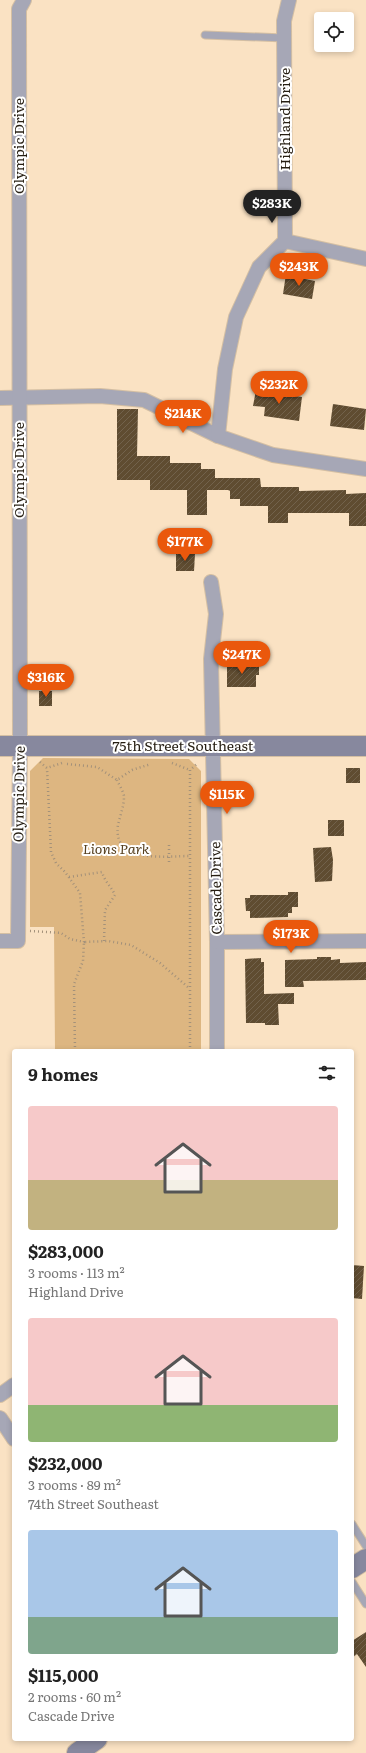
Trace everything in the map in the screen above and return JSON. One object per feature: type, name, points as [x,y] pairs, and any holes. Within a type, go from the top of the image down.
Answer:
[{"type":"street","name":"Olympic Drive","points":[[17,936],[20,746],[19,9],[22,0]]},
{"type":"street","name":"Highland Drive","points":[[285,241],[284,21],[289,0]]},
{"type":"street","points":[[218,436],[226,369],[236,317],[259,267],[285,241],[366,259]]},
{"type":"street","points":[[0,398],[100,396],[144,400],[218,436],[273,454],[366,469]]},
{"type":"street","name":"Cascade Drive","points":[[211,582],[216,614],[211,659],[207,753],[217,942],[217,1049]]},
{"type":"street","name":"75th Street Southeast","points":[[0,746],[207,753],[366,746]]},
{"type":"street","points":[[0,941],[17,936]]},
{"type":"street","points":[[217,942],[366,941]]},
{"type":"street","points":[[0,1395],[12,1386]]},
{"type":"street","points":[[0,1418],[12,1436]]},
{"type":"street","points":[[354,1567],[366,1559]]},
{"type":"street","points":[[77,1753],[94,1741]]},
{"type":"lane","points":[[205,35],[284,38]]},
{"type":"lane","points":[[354,1527],[366,1546]]},
{"type":"lane","points":[[354,1585],[366,1604]]},
{"type":"path","points":[[190,1049],[190,770],[207,753]]},
{"type":"path","points":[[37,759],[47,768],[51,852],[56,863],[69,877],[80,893],[84,942],[83,961],[74,984],[75,1049]]},
{"type":"path","points":[[117,780],[132,770],[154,762]]},
{"type":"path","points":[[47,768],[60,763],[97,767],[117,780],[124,797],[118,827],[119,841],[129,852],[146,856],[190,856]]},
{"type":"path","points":[[167,763],[190,770]]},
{"type":"path","points":[[168,845],[168,864]]},
{"type":"path","points":[[69,877],[102,872],[105,882],[112,888],[115,895],[105,910],[104,941]]},
{"type":"path","points":[[17,936],[61,933],[70,939],[84,942],[104,941],[131,944],[160,963],[190,989]]},
{"type":"green space","name":"Lions Park","points":[[43,758],[189,759],[201,771],[201,1049],[55,1049],[54,927],[30,927],[30,771]]},
{"type":"building","points":[[286,274],[305,277],[305,279],[315,281],[312,299],[283,294]]},
{"type":"building","points":[[256,390],[302,397],[299,421],[264,416],[265,407],[253,406]]},
{"type":"building","points":[[333,404],[366,409],[364,430],[330,426]]},
{"type":"building","points":[[117,409],[138,409],[137,456],[170,456],[170,463],[201,463],[201,469],[215,469],[215,478],[260,478],[261,487],[299,487],[299,491],[346,490],[346,494],[366,493],[366,526],[349,526],[349,513],[288,513],[288,523],[268,523],[268,506],[240,506],[240,499],[230,499],[230,491],[228,490],[207,490],[207,515],[187,515],[187,490],[150,490],[150,480],[117,480]]},
{"type":"building","points":[[176,554],[195,554],[194,571],[176,571]]},
{"type":"building","points":[[227,664],[259,664],[259,675],[256,675],[256,687],[227,687]]},
{"type":"building","points":[[39,691],[52,691],[52,706],[39,706]]},
{"type":"building","points":[[346,768],[360,768],[360,783],[346,783]]},
{"type":"building","points":[[328,820],[344,820],[344,836],[328,836]]},
{"type":"building","points":[[331,847],[333,860],[332,881],[315,882],[313,848]]},
{"type":"building","points":[[288,892],[298,892],[298,907],[292,907],[292,913],[288,913],[288,917],[250,918],[250,911],[246,911],[245,898],[250,898],[250,895],[288,895]]},
{"type":"building","points":[[317,957],[331,957],[331,960],[340,959],[340,963],[366,962],[366,980],[303,981],[304,987],[285,987],[285,960],[317,959]]},
{"type":"building","points":[[261,958],[261,962],[264,962],[264,994],[294,993],[294,1004],[278,1004],[279,1025],[246,1023],[245,959]]},
{"type":"building","points":[[354,1265],[364,1266],[362,1299],[354,1298]]},
{"type":"building","points":[[366,1632],[366,1667],[357,1654],[354,1656],[354,1640]]}]
